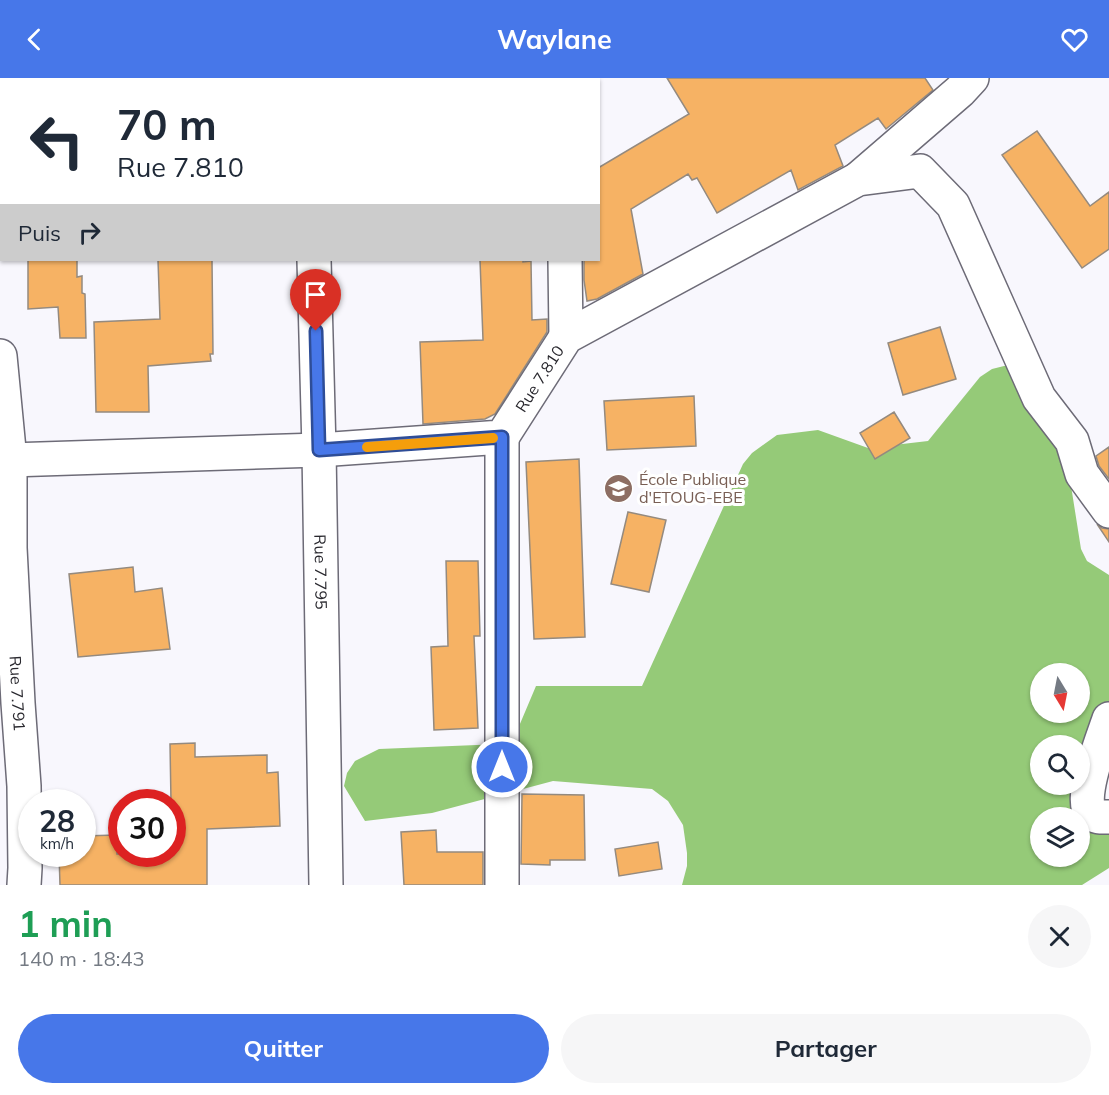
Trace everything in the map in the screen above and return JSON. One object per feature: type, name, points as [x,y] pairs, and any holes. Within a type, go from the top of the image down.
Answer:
[{"type":"street","points":[[858,179],[972,78]]},
{"type":"street","name":"Rue 7.810","points":[[502,437],[566,337],[858,179],[920,171],[953,205],[1039,398],[1072,441],[1082,474],[1109,512]]},
{"type":"street","name":"Rue 7.795","points":[[314,261],[326,885]]},
{"type":"street","points":[[565,261],[566,337]]},
{"type":"street","name":"Rue 7.791","points":[[0,356],[10,460],[10,548],[24,786],[24,885]]},
{"type":"street","points":[[10,460],[319,450],[502,437],[502,885]]},
{"type":"street","points":[[1109,719],[1087,791],[1088,807],[1092,814],[1097,817],[1109,817]]},
{"type":"green space","points":[[1019,366],[1060,416],[1081,549],[1087,561],[1109,575],[1109,715],[1090,757],[1090,735],[1030,735],[1030,795],[1090,795],[1090,783],[1109,825],[1109,868],[1082,885],[682,885],[687,866],[683,825],[668,801],[652,789],[553,781],[432,813],[365,821],[344,786],[347,773],[355,761],[379,749],[501,744],[514,738],[536,686],[642,686],[743,464],[752,453],[777,435],[818,430],[868,448],[928,441],[980,377],[992,369]]},
{"type":"building","points":[[667,78],[925,78],[933,90],[886,129],[878,118],[835,145],[843,166],[798,190],[791,170],[717,213],[697,178],[692,180],[688,174],[631,209],[643,274],[597,299],[587,301],[584,261],[600,261],[600,167],[689,114]]},
{"type":"building","points":[[1037,131],[1090,206],[1109,192],[1109,249],[1082,268],[1002,155]]},
{"type":"building","points":[[28,261],[77,261],[77,277],[82,276],[82,293],[85,294],[86,338],[60,338],[58,307],[28,309]]},
{"type":"building","points":[[158,261],[212,261],[213,354],[210,354],[211,361],[148,366],[149,412],[96,412],[94,322],[160,319]]},
{"type":"building","points":[[480,261],[531,261],[532,320],[547,319],[547,332],[495,414],[485,419],[423,424],[420,342],[483,340]]},
{"type":"building","points":[[940,327],[956,379],[903,395],[888,343]]},
{"type":"building","points":[[694,396],[696,446],[607,450],[604,401]]},
{"type":"building","points":[[894,412],[910,438],[875,459],[860,433]]},
{"type":"building","points":[[1109,447],[1109,479],[1099,466],[1096,456]]},
{"type":"building","points":[[579,459],[585,637],[534,639],[526,462]]},
{"type":"building","points":[[628,512],[666,520],[649,592],[611,584]]},
{"type":"building","points":[[1097,524],[1109,529],[1109,542]]},
{"type":"building","points":[[446,561],[478,561],[480,636],[474,636],[478,728],[434,730],[431,647],[448,646]]},
{"type":"building","points":[[133,567],[135,592],[162,588],[170,649],[78,657],[69,574]]},
{"type":"building","points":[[195,743],[195,757],[267,755],[267,773],[278,772],[280,826],[207,829],[207,885],[60,885],[59,867],[96,867],[96,836],[108,835],[108,867],[186,867],[186,789],[171,789],[170,744]]},
{"type":"building","points":[[522,794],[584,795],[585,860],[550,860],[550,865],[521,864]]},
{"type":"building","points":[[436,830],[437,852],[483,852],[483,885],[404,885],[401,832]]},
{"type":"building","points":[[658,842],[662,869],[619,876],[615,849]]},
{"type":"slow traffic","points":[[367,447],[493,438]]},
{"type":"place","name":"École Publique d'ETOUG-EBE","points":[[618,488]]},
{"type":"route","points":[[316,331],[319,450],[502,437],[502,767]]}]
